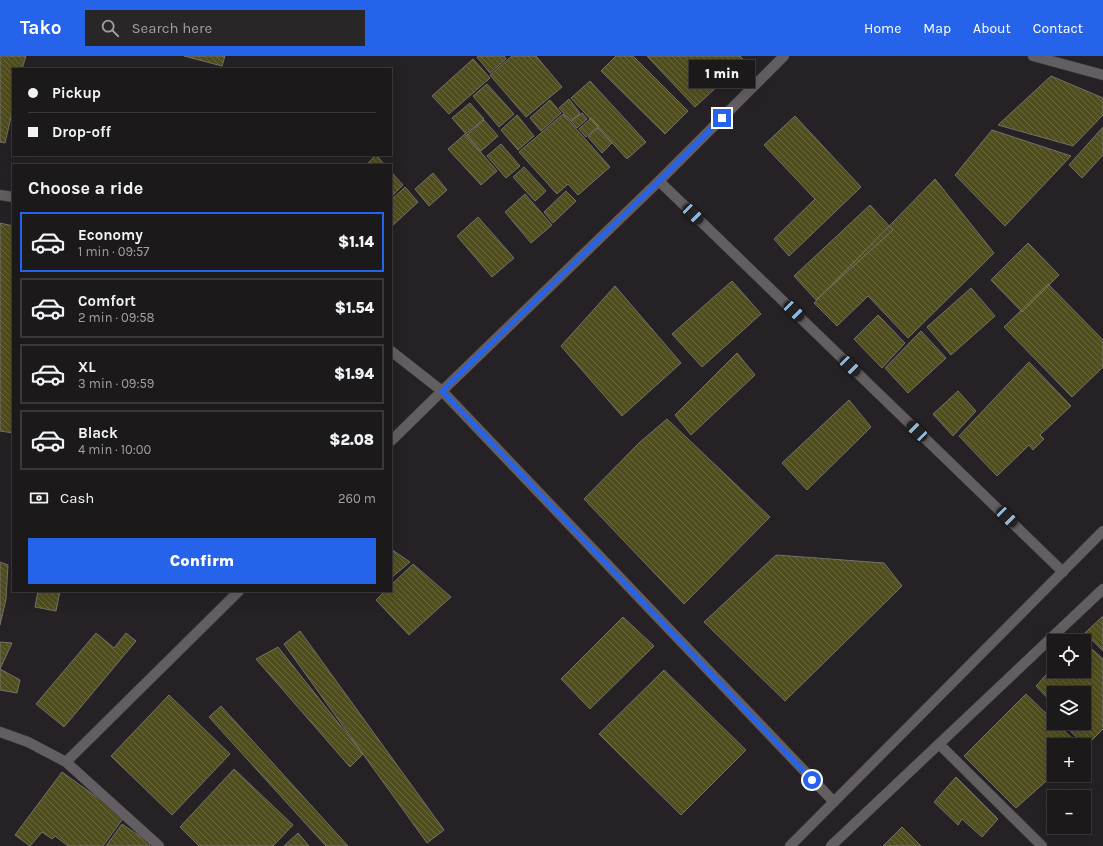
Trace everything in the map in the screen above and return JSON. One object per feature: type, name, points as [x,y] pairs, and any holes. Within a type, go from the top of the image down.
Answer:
[{"type":"street","points":[[392,440],[659,181],[784,56]]},
{"type":"street","points":[[1033,56],[1103,75]]},
{"type":"street","points":[[659,181],[1063,572]]},
{"type":"street","points":[[0,194],[12,197]]},
{"type":"street","points":[[392,351],[442,391],[834,802]]},
{"type":"street","points":[[790,846],[1103,531]]},
{"type":"street","points":[[831,846],[1103,589]]},
{"type":"street","points":[[66,762],[238,592]]},
{"type":"street","points":[[0,732],[28,742],[66,762],[159,846]]},
{"type":"street","points":[[939,744],[1042,846]]},
{"type":"building","points":[[0,56],[26,56],[22,68],[12,68],[12,112],[5,143],[0,142]]},
{"type":"building","points":[[184,56],[225,56],[222,66]]},
{"type":"building","points":[[504,56],[506,59],[490,73],[477,57]]},
{"type":"building","points":[[512,56],[536,56],[562,87],[526,117],[490,75]]},
{"type":"building","points":[[616,56],[633,56],[688,111],[665,134],[601,71]]},
{"type":"building","points":[[647,56],[740,56],[745,61],[695,107]]},
{"type":"building","points":[[473,59],[490,78],[449,114],[432,96]]},
{"type":"building","points":[[1051,76],[1103,98],[1103,115],[1073,146],[998,125]]},
{"type":"building","points":[[590,81],[646,142],[627,159],[571,98]]},
{"type":"building","points":[[487,84],[514,114],[499,127],[473,96]]},
{"type":"building","points":[[569,99],[580,113],[571,121],[559,108]]},
{"type":"building","points":[[550,100],[561,113],[541,131],[530,118]]},
{"type":"building","points":[[470,103],[484,119],[466,134],[452,118]]},
{"type":"building","points":[[582,113],[587,119],[577,128],[571,121]]},
{"type":"building","points":[[563,114],[610,167],[578,195],[568,184],[557,194],[519,152]]},
{"type":"building","points":[[517,115],[534,136],[518,150],[501,130]]},
{"type":"building","points":[[795,116],[861,187],[789,256],[774,239],[815,199],[764,145]]},
{"type":"building","points":[[591,118],[599,126],[586,137],[579,129]]},
{"type":"building","points":[[484,120],[498,136],[481,151],[467,135]]},
{"type":"building","points":[[1103,127],[1103,155],[1082,178],[1069,165]]},
{"type":"building","points":[[598,128],[612,143],[602,153],[588,137]]},
{"type":"building","points":[[992,130],[1071,156],[1005,226],[955,175]]},
{"type":"building","points":[[465,134],[497,171],[481,185],[448,149]]},
{"type":"building","points":[[501,144],[520,166],[506,178],[487,156]]},
{"type":"building","points":[[377,156],[384,164],[367,164]]},
{"type":"building","points":[[524,167],[546,191],[535,201],[513,177]]},
{"type":"building","points":[[392,173],[403,185],[392,196]]},
{"type":"building","points":[[433,173],[447,190],[429,206],[415,189]]},
{"type":"building","points":[[935,179],[994,253],[908,338],[868,296],[837,326],[814,303]]},
{"type":"building","points":[[405,187],[418,202],[392,226],[392,199]]},
{"type":"building","points":[[566,191],[576,201],[553,223],[544,212]]},
{"type":"building","points":[[525,194],[552,225],[531,243],[505,212]]},
{"type":"building","points":[[870,205],[893,230],[816,300],[794,276]]},
{"type":"building","points":[[478,217],[514,258],[492,277],[457,236]]},
{"type":"building","points":[[0,223],[12,226],[12,433],[0,431]]},
{"type":"building","points":[[1028,243],[1059,275],[1022,312],[991,280]]},
{"type":"building","points":[[732,281],[761,314],[702,367],[672,334]]},
{"type":"building","points":[[1048,284],[1103,340],[1103,367],[1072,397],[1004,327]]},
{"type":"building","points":[[615,286],[681,363],[622,416],[561,346]]},
{"type":"building","points":[[971,288],[995,316],[951,355],[927,327]]},
{"type":"building","points":[[878,315],[905,343],[882,368],[854,339]]},
{"type":"building","points":[[921,331],[946,358],[908,393],[885,368]]},
{"type":"building","points":[[737,353],[755,375],[691,435],[675,415]]},
{"type":"building","points":[[1029,362],[1071,406],[1040,435],[1044,439],[1033,450],[1029,445],[997,476],[959,436]]},
{"type":"building","points":[[958,391],[976,411],[953,436],[933,414]]},
{"type":"building","points":[[849,400],[871,427],[807,490],[782,463]]},
{"type":"building","points":[[667,419],[770,517],[684,604],[584,499],[639,443]]},
{"type":"building","points":[[392,550],[410,562],[392,577]]},
{"type":"building","points":[[776,555],[884,563],[902,586],[785,701],[704,622]]},
{"type":"building","points":[[0,562],[8,565],[6,599],[0,625]]},
{"type":"building","points":[[413,564],[451,597],[409,635],[376,600],[384,592],[392,592],[392,584]]},
{"type":"building","points":[[38,592],[60,592],[56,611],[35,607]]},
{"type":"building","points":[[1103,616],[1103,651],[1091,639],[1091,634],[1085,633]]},
{"type":"building","points":[[623,617],[654,646],[590,709],[561,679]]},
{"type":"building","points":[[300,631],[444,830],[427,843],[284,644]]},
{"type":"building","points":[[96,633],[114,648],[126,633],[136,641],[64,727],[36,704]]},
{"type":"building","points":[[0,642],[12,643],[0,669]]},
{"type":"building","points":[[278,647],[363,754],[350,767],[256,659]]},
{"type":"building","points":[[1091,648],[1103,659],[1103,729],[1091,741],[1091,738],[1078,738],[1069,730],[1091,730],[1091,686],[1047,686],[1047,698],[1036,686],[1047,674],[1047,678],[1091,678]]},
{"type":"building","points":[[0,669],[20,680],[17,693],[0,690]]},
{"type":"building","points":[[664,670],[746,750],[681,815],[599,734]]},
{"type":"building","points":[[1026,694],[1047,714],[1047,730],[1063,730],[1072,738],[1047,738],[1047,780],[1016,808],[964,756]]},
{"type":"building","points":[[169,695],[230,754],[172,815],[111,756]]},
{"type":"building","points":[[221,706],[348,846],[326,846],[209,717]]},
{"type":"building","points":[[234,769],[293,825],[273,846],[199,846],[180,827]]},
{"type":"building","points":[[62,772],[124,817],[103,846],[68,846],[55,836],[52,839],[42,832],[30,846],[15,835]]},
{"type":"building","points":[[956,777],[998,819],[982,837],[962,819],[958,825],[934,802]]},
{"type":"building","points":[[122,824],[151,844],[149,846],[106,846]]},
{"type":"building","points":[[902,827],[921,846],[883,846]]},
{"type":"building","points":[[298,833],[309,846],[284,846]]},
{"type":"route","points":[[722,118],[442,391],[812,780]]}]
